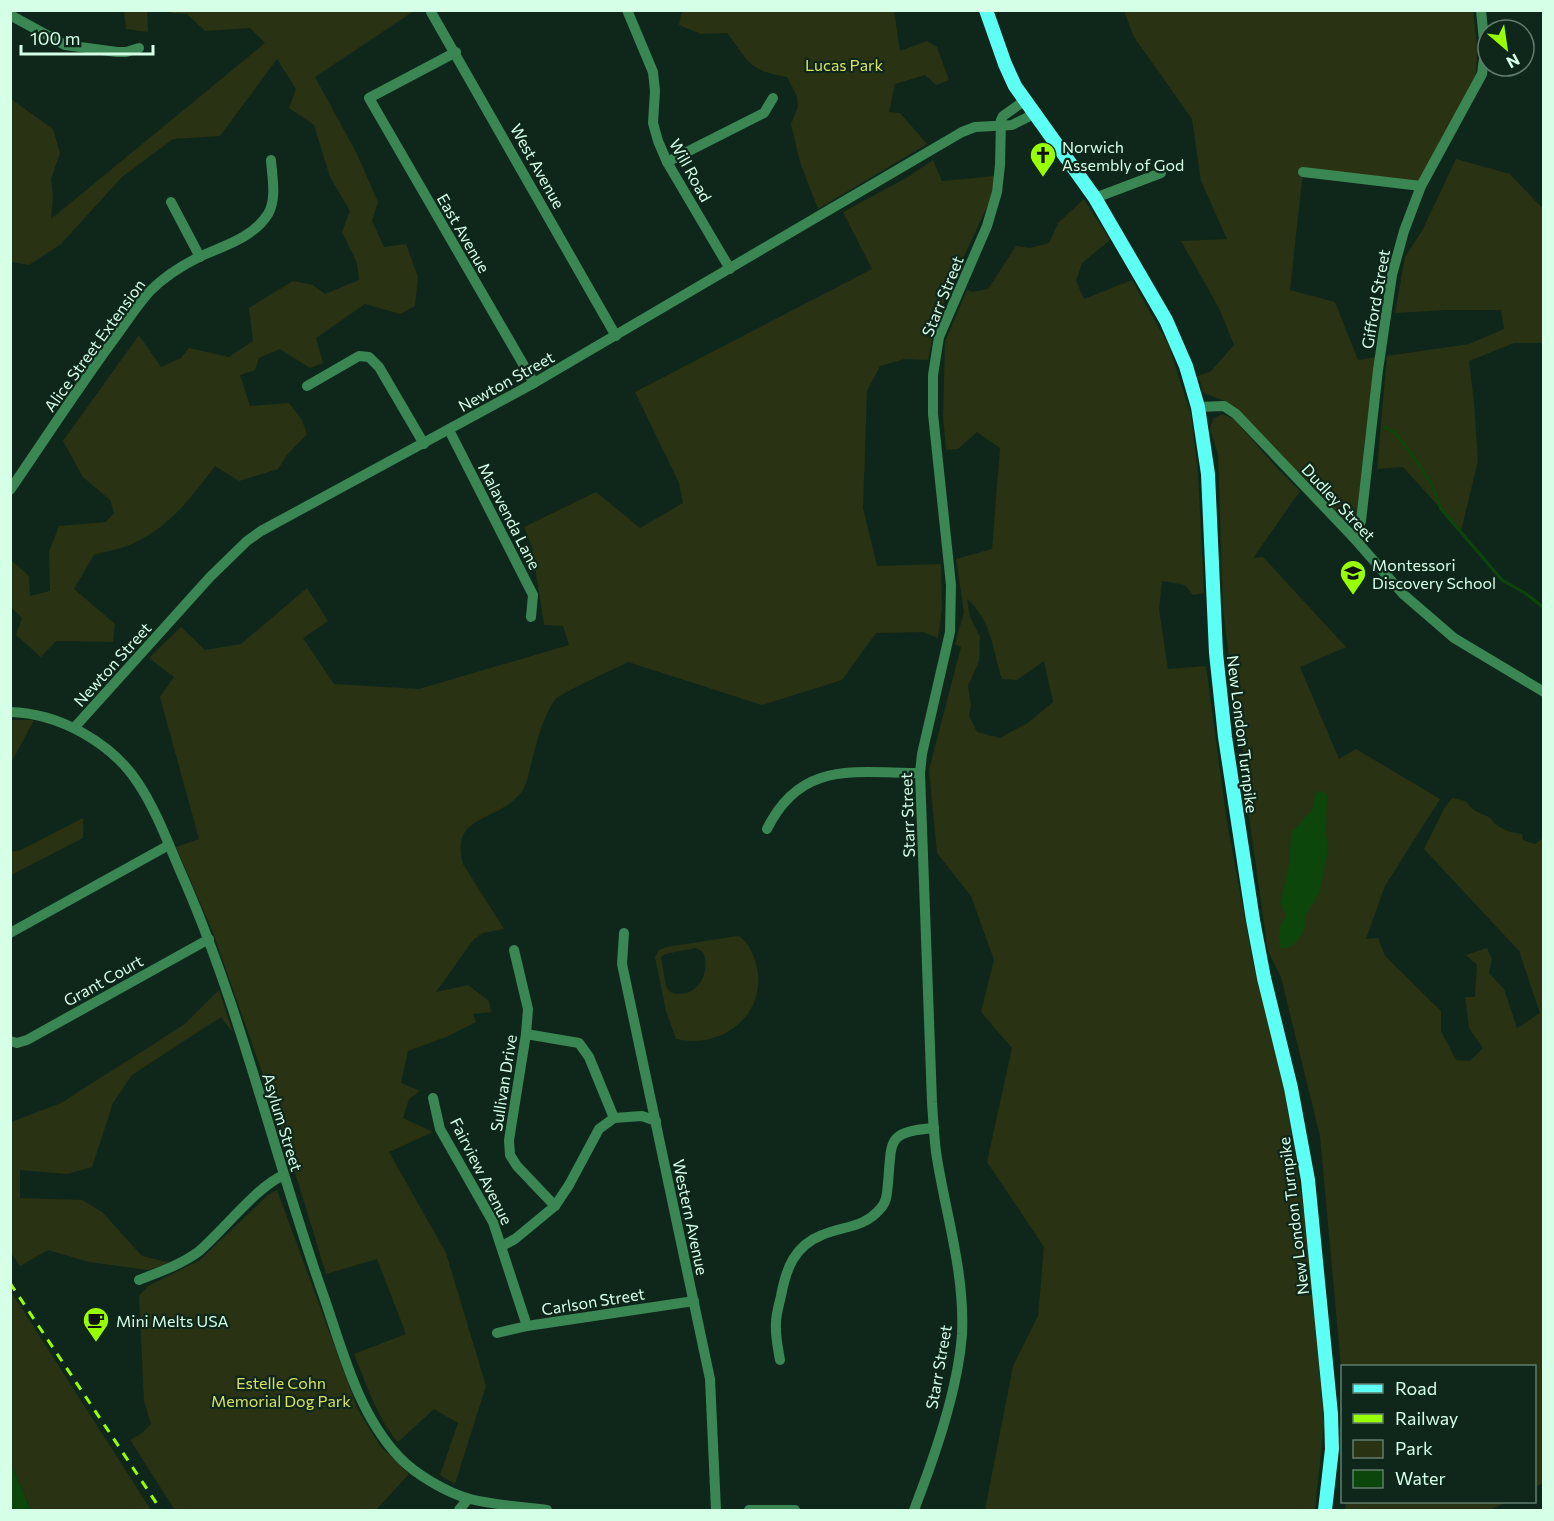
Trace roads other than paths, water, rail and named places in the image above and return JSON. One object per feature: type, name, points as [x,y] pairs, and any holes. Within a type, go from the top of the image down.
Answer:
[{"type":"main road","name":"New London Turnpike","points":[[986,10],[1005,64],[1024,101],[1095,198],[1166,320],[1186,366],[1198,407],[1208,474],[1216,653],[1225,736],[1253,920],[1264,978],[1292,1088],[1308,1180],[1331,1414],[1332,1449],[1325,1510]]},
{"type":"street","name":"Will Road","points":[[627,10],[654,72],[653,123],[658,141],[730,269]]},
{"type":"street","name":"Gifford Street","points":[[1353,537],[1361,521],[1378,370],[1392,275],[1404,231],[1421,186],[1482,74],[1485,51],[1481,10]]},
{"type":"street","name":"West Avenue","points":[[431,12],[456,52],[616,336]]},
{"type":"street","points":[[10,15],[65,45],[117,52],[139,48]]},
{"type":"street","name":"East Avenue","points":[[456,52],[369,98],[534,383]]},
{"type":"street","points":[[668,162],[764,113],[773,98]]},
{"type":"street","points":[[1024,101],[1003,116],[1000,126],[1014,124],[1034,114]]},
{"type":"street","name":"Newton Street","points":[[74,728],[210,577],[247,541],[261,531],[534,383],[962,132],[975,127],[1000,126]]},
{"type":"street","name":"Starr Street","points":[[914,1510],[952,1390],[962,1334],[960,1292],[936,1153],[934,1128],[920,773],[922,754],[950,632],[951,585],[933,414],[933,375],[939,337],[996,199],[1000,165],[1000,126]]},
{"type":"street","name":"Alice Street Extension","points":[[10,490],[94,366],[150,292],[165,278],[200,257],[244,236],[268,214],[271,207],[273,180],[271,160]]},
{"type":"street","points":[[1303,172],[1421,186]]},
{"type":"street","points":[[1095,198],[1161,173]]},
{"type":"street","points":[[171,202],[200,257]]},
{"type":"street","points":[[307,386],[358,356],[369,357],[379,368],[424,444]]},
{"type":"street","name":"Dudley Street","points":[[1198,407],[1224,406],[1236,414],[1353,537],[1403,594],[1454,638],[1544,692]]},
{"type":"street","name":"Malavenda Lane","points":[[449,430],[533,595],[531,617]]},
{"type":"street","name":"Asylum Street","points":[[10,712],[36,715],[74,728],[108,750],[138,782],[153,808],[209,939],[337,1336],[378,1431],[400,1458],[435,1484],[468,1498],[547,1510]]},
{"type":"street","points":[[767,830],[778,808],[800,788],[816,778],[839,773],[920,773]]},
{"type":"street","points":[[10,933],[168,845]]},
{"type":"street","name":"Western Avenue","points":[[624,933],[622,964],[710,1379],[716,1510]]},
{"type":"street","name":"Grant Court","points":[[10,1041],[17,1043],[27,1040],[209,939]]},
{"type":"street","name":"Sullivan Drive","points":[[514,950],[528,1009],[509,1140],[510,1155],[517,1166],[555,1206]]},
{"type":"street","points":[[526,1034],[579,1043],[589,1058],[614,1118]]},
{"type":"street","name":"Fairview Avenue","points":[[434,1098],[440,1129],[493,1222],[527,1326]]},
{"type":"street","points":[[502,1246],[515,1239],[555,1206],[599,1129],[614,1118],[642,1116],[656,1121]]},
{"type":"street","points":[[780,1360],[776,1323],[784,1278],[794,1256],[819,1236],[852,1227],[875,1215],[886,1198],[891,1147],[894,1139],[904,1132],[934,1128]]},
{"type":"street","points":[[140,1280],[181,1263],[199,1251],[265,1188],[284,1175]]},
{"type":"street","name":"Carlson Street","points":[[497,1333],[527,1326],[694,1301]]},
{"type":"street","points":[[459,1510],[468,1498]]},
{"type":"street","points":[[749,1510],[795,1510]]},
{"type":"water","points":[[1323,791],[1327,795],[1328,846],[1319,893],[1306,915],[1305,927],[1301,935],[1293,945],[1279,948],[1279,929],[1286,915],[1280,903],[1289,864],[1291,833],[1312,810],[1316,793]]},
{"type":"water","points":[[11,1464],[31,1510],[11,1510]]},
{"type":"waterway","points":[[1384,427],[1395,433],[1405,445],[1431,483],[1441,509],[1502,580],[1525,593],[1544,608]]},
{"type":"railway","points":[[10,1283],[161,1510]]},
{"type":"place","name":"Norwich Assembly of God","points":[[1043,178]]},
{"type":"place","name":"Montessori Discovery School","points":[[1353,596]]},
{"type":"place","name":"Mini Melts USA","points":[[96,1343]]},
{"type":"park label","name":"Lucas Park","points":[[844,64]]},
{"type":"park label","name":"Estelle Cohn Memorial Dog Park","points":[[281,1391]]}]
